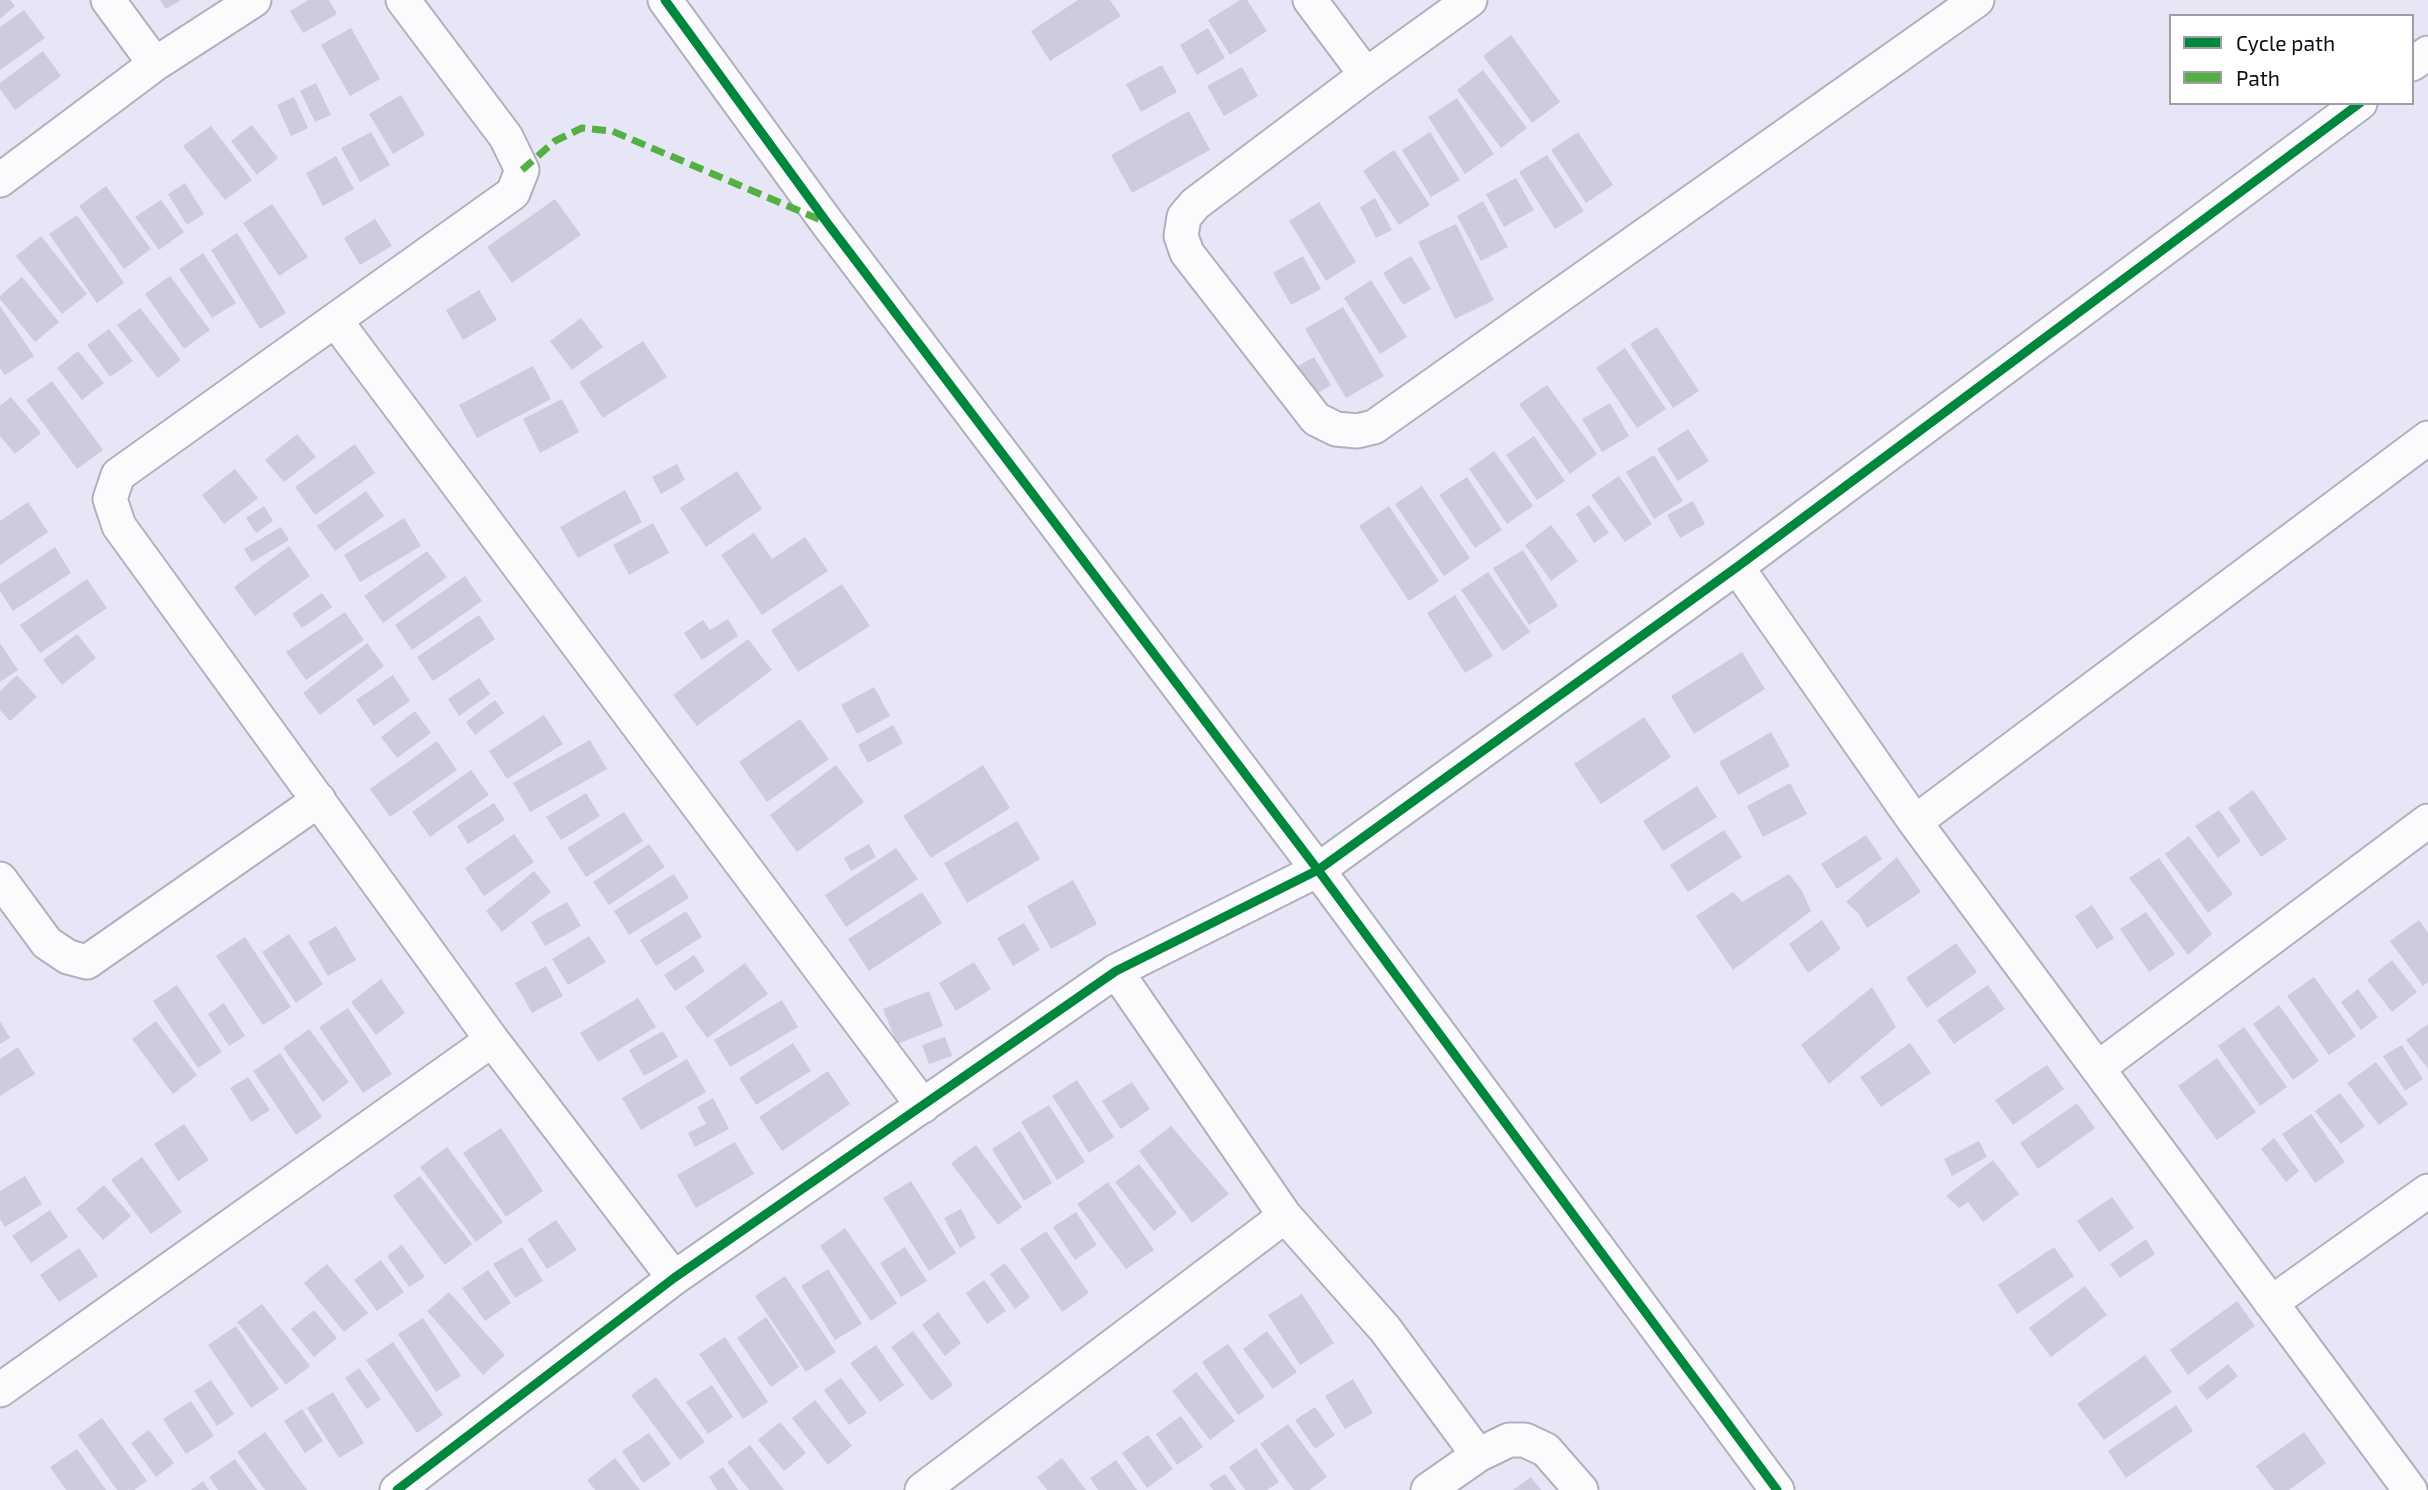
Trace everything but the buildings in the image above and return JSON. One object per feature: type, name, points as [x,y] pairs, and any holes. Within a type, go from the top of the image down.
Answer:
[{"type":"street","points":[[108,0],[155,64]]},
{"type":"street","points":[[0,180],[155,64],[254,0]]},
{"type":"street","points":[[403,0],[506,137],[522,170],[513,193],[118,475],[110,499],[119,526],[492,1040],[674,1278]]},
{"type":"street","points":[[665,0],[828,224],[1318,870],[1777,1490]]},
{"type":"street","points":[[1310,0],[1366,75]]},
{"type":"street","points":[[1470,0],[1195,204],[1184,217],[1181,236],[1187,253],[1315,418],[1336,429],[1357,431],[1374,427],[1977,0]]},
{"type":"street","points":[[397,1490],[674,1278],[1116,971],[1318,870],[1737,567],[2357,105]]},
{"type":"street","points":[[335,320],[923,1107]]},
{"type":"street","points":[[1915,822],[2428,438]]},
{"type":"street","points":[[1737,567],[1915,822],[2410,1490]]},
{"type":"street","points":[[0,879],[47,943],[68,957],[87,962],[319,800]]},
{"type":"street","points":[[2098,1068],[2428,821]]},
{"type":"street","points":[[1116,971],[1285,1216],[1385,1329],[1478,1455]]},
{"type":"street","points":[[4,1379],[492,1040]]},
{"type":"street","points":[[2271,1303],[2428,1192]]},
{"type":"street","points":[[922,1490],[1285,1216]]},
{"type":"street","points":[[1428,1490],[1478,1455],[1509,1440],[1525,1440],[1546,1450],[1581,1490]]},
{"type":"marked path","points":[[522,170],[555,141],[582,128],[612,131],[823,221]]},
{"type":"cycle path","points":[[665,0],[828,224],[1318,870],[1777,1490]]},
{"type":"cycle path","points":[[397,1490],[674,1278],[1116,971],[1318,870],[1737,567],[2357,105]]}]
